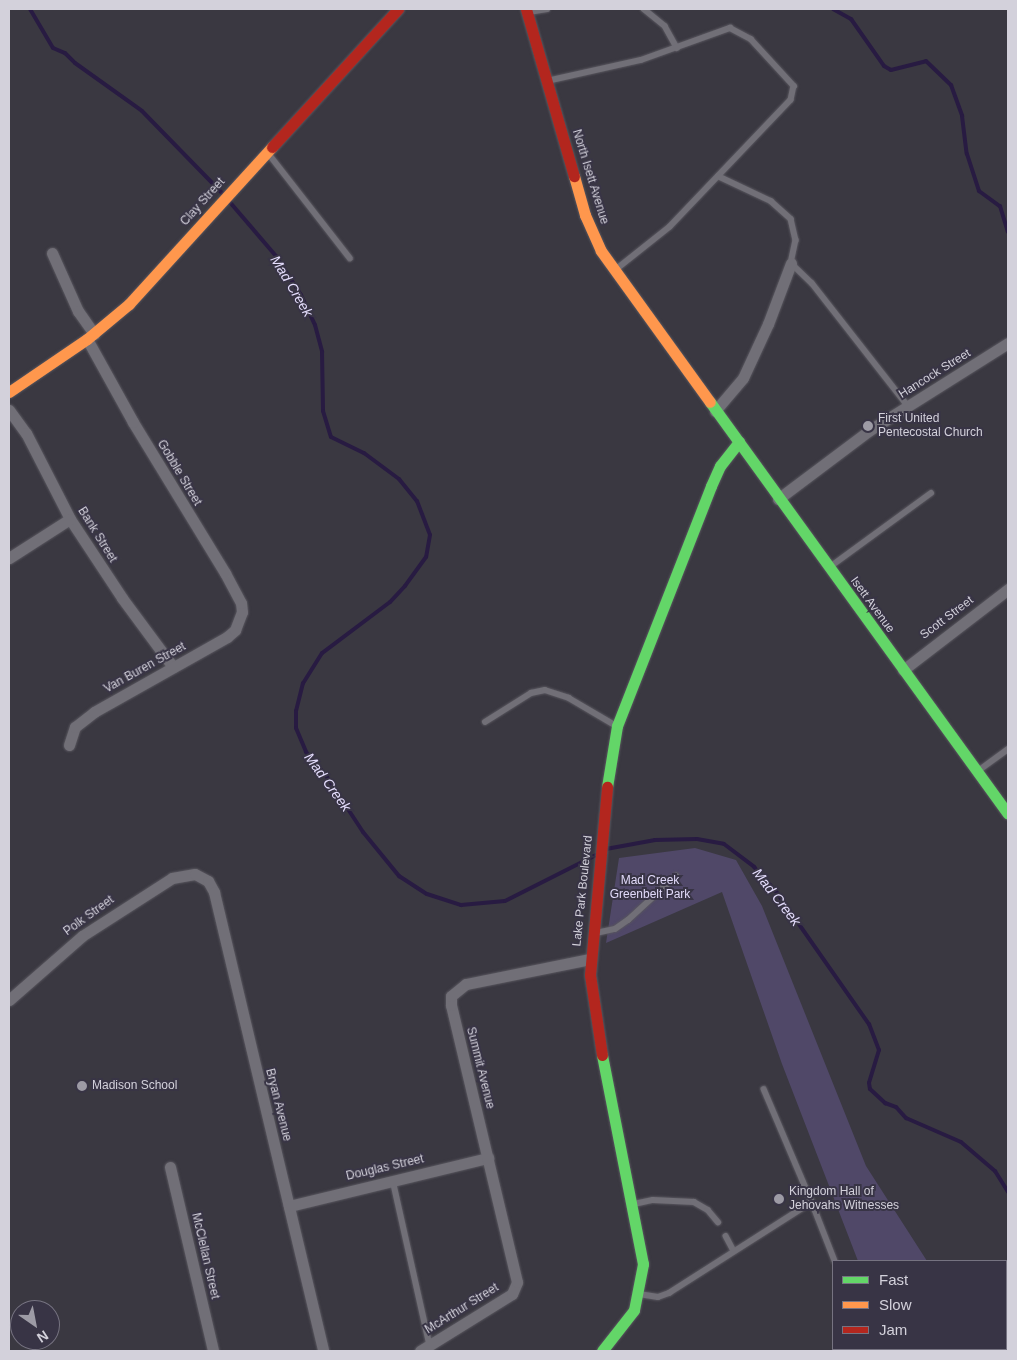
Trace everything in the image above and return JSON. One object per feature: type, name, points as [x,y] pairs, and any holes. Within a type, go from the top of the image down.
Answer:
[{"type":"street","name":"Clay Street","points":[[9,392],[90,336],[129,304],[398,9]]},
{"type":"street","name":"North Isett Avenue","points":[[526,11],[586,215],[614,271],[715,410]]},
{"type":"street","name":"Gobble Street","points":[[52,254],[132,422],[241,603],[240,620]]},
{"type":"street","points":[[715,410],[743,378],[768,324],[791,263]]},
{"type":"street","name":"Hancock Street","points":[[778,499],[908,406],[1008,343]]},
{"type":"street","name":"Bank Street","points":[[9,410],[26,433],[70,519],[122,598],[173,667]]},
{"type":"street","name":"Isett Avenue","points":[[715,410],[1008,814]]},
{"type":"street","name":"Lake Park Boulevard","points":[[602,1351],[622,1329],[639,1294],[643,1264],[633,1204],[592,1004],[590,959],[592,934],[604,814],[617,726],[710,486],[720,466],[739,442]]},
{"type":"street","points":[[9,558],[70,519]]},
{"type":"street","name":"Scott Street","points":[[902,670],[1008,589]]},
{"type":"street","name":"Van Buren Street","points":[[69,745],[75,727],[82,721],[227,637],[240,620]]},
{"type":"street","name":"Polk Street","points":[[9,1000],[82,936],[118,911],[172,878],[195,874]]},
{"type":"street","name":"Bryan Avenue","points":[[195,874],[208,882],[214,892],[323,1351]]},
{"type":"street","name":"Summit Avenue","points":[[516,1288],[516,1271],[451,1005],[452,996],[466,984],[590,959]]},
{"type":"street","name":"Douglas Street","points":[[289,1206],[488,1158]]},
{"type":"street","name":"McClellan Street","points":[[170,1167],[213,1351]]},
{"type":"street","name":"McArthur Street","points":[[425,1348],[512,1294],[516,1288]]},
{"type":"lane","points":[[526,11],[548,9]]},
{"type":"lane","points":[[644,9],[665,26],[676,48]]},
{"type":"lane","points":[[547,81],[641,60],[730,28],[751,39],[794,86],[790,100],[655,241],[614,271]]},
{"type":"lane","points":[[268,152],[350,258]]},
{"type":"lane","points":[[718,176],[771,201],[791,219],[796,240],[791,263],[812,283],[908,406]]},
{"type":"lane","points":[[829,568],[931,493]]},
{"type":"lane","points":[[485,722],[531,694],[545,690],[570,698],[592,714],[617,726]]},
{"type":"lane","points":[[977,772],[1008,749]]},
{"type":"lane","points":[[592,934],[615,929],[628,920],[676,876]]},
{"type":"lane","points":[[764,1089],[835,1260]]},
{"type":"lane","points":[[393,1180],[425,1348]]},
{"type":"lane","points":[[633,1204],[653,1200],[694,1202],[708,1210],[718,1222]]},
{"type":"lane","points":[[639,1294],[658,1297],[668,1293],[812,1202]]},
{"type":"lane","points":[[726,1236],[734,1251]]},
{"type":"green space","name":"Mad Creek Greenbelt Park","points":[[695,848],[736,860],[762,906],[866,1166],[926,1260],[858,1260],[782,1064],[722,892],[606,943],[619,858]]},
{"type":"green space","points":[[891,1350],[984,1350],[984,1351]]},
{"type":"waterway","name":"Mad Creek","points":[[30,9],[53,48],[65,53],[75,63],[142,111],[224,195]]},
{"type":"waterway","points":[[833,9],[851,19],[884,66],[891,70],[926,61],[951,85],[962,116],[967,154],[979,191],[1000,206],[1008,232]]},
{"type":"waterway","name":"Mad Creek","points":[[228,200],[276,256],[301,295],[315,325],[322,352],[323,411],[331,437],[364,453],[399,479],[417,501],[430,535],[426,557],[405,586],[390,602],[322,653],[303,683],[296,711],[296,728],[306,752],[327,777],[363,832],[399,876],[427,894],[461,905],[505,901],[596,855]]},
{"type":"waterway","name":"Mad Creek","points":[[606,849],[655,840],[697,839],[724,844],[754,867],[775,890],[869,1024],[879,1050],[869,1083],[870,1089],[885,1103],[896,1107],[906,1118],[961,1142],[995,1171],[1008,1192]]},
{"type":"traffic: fast","points":[[710,402],[1008,814]]},
{"type":"traffic: fast","points":[[607,787],[617,726],[711,486],[720,466],[739,442]]},
{"type":"traffic: fast","points":[[602,1055],[643,1264],[634,1310],[602,1351]]},
{"type":"traffic: slow","points":[[9,392],[87,339],[129,304],[272,147]]},
{"type":"traffic: slow","points":[[574,176],[585,215],[601,251],[710,402]]},
{"type":"traffic: jam","points":[[272,147],[398,9]]},
{"type":"traffic: jam","points":[[526,9],[574,176]]},
{"type":"traffic: jam","points":[[602,1055],[590,975],[607,787]]},
{"type":"place","name":"First United Pentecostal Church","points":[[868,426]]},
{"type":"place","name":"Madison School","points":[[82,1086]]},
{"type":"place","name":"Kingdom Hall of Jehovahs Witnesses","points":[[779,1199]]}]
